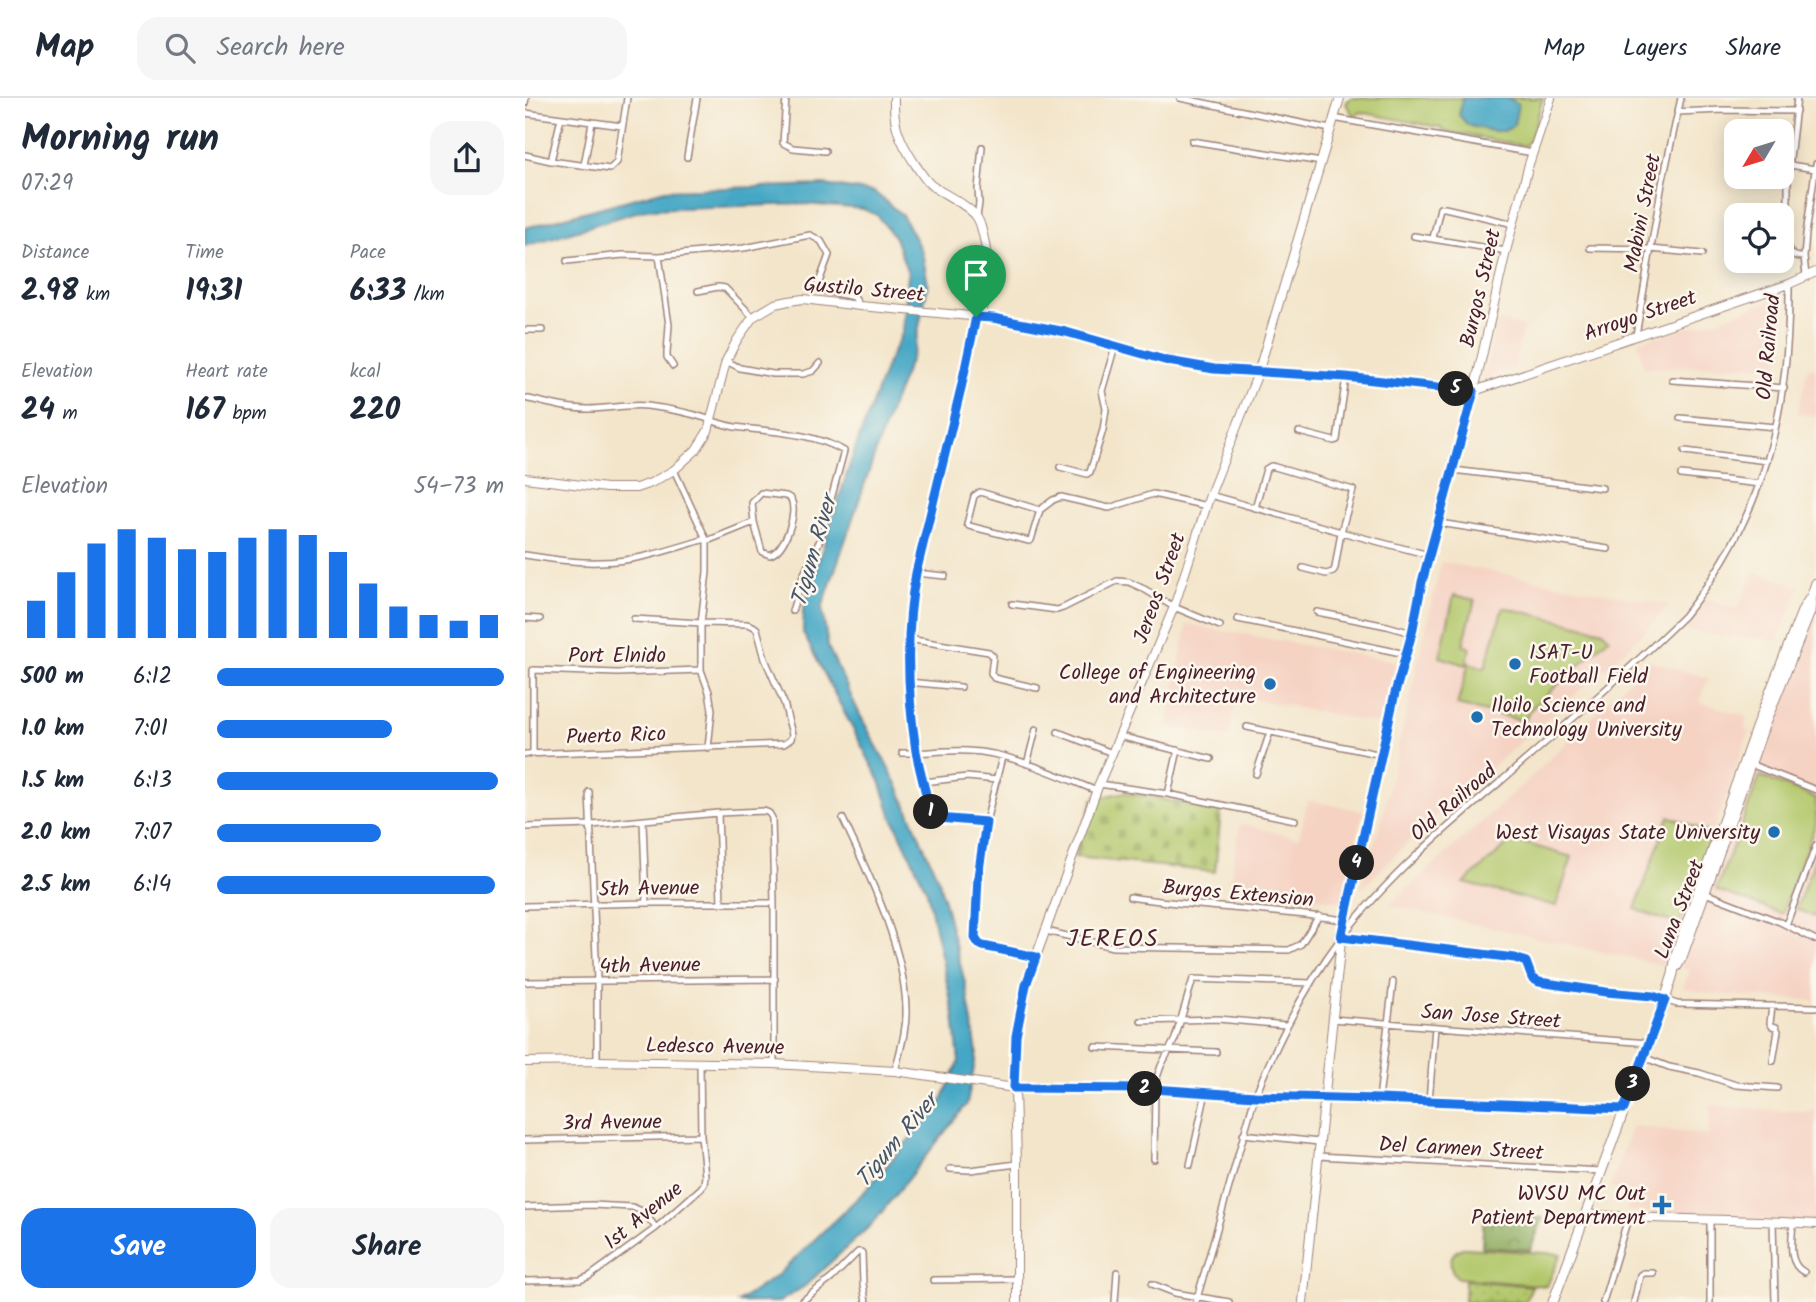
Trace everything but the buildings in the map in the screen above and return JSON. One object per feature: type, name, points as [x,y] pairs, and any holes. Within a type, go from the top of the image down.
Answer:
[{"type":"main road","name":"Luna Street","points":[[1553,1302],[1673,974],[1682,957],[1702,892],[1803,610],[1815,588]]},
{"type":"street","points":[[525,155],[610,169],[617,162],[628,98]]},
{"type":"street","points":[[687,158],[697,98]]},
{"type":"street","points":[[786,98],[783,144],[793,148],[825,151]]},
{"type":"street","points":[[894,98],[893,112],[900,140],[925,180],[977,217]]},
{"type":"street","points":[[1179,98],[1330,129]]},
{"type":"street","name":"Jereos Street","points":[[1017,1302],[1014,1088],[1016,1036],[1026,985],[1098,788],[1174,607],[1210,495],[1258,373],[1340,98]]},
{"type":"street","name":"Burgos Street","points":[[1303,1302],[1344,920],[1422,582],[1474,391],[1506,251],[1551,98]]},
{"type":"street","name":"Mabini Street","points":[[1636,335],[1681,98]]},
{"type":"street","points":[[1794,129],[1797,98]]},
{"type":"street","points":[[1677,112],[1796,111]]},
{"type":"street","points":[[525,113],[622,126]]},
{"type":"street","points":[[551,161],[561,118]]},
{"type":"street","points":[[1333,118],[1533,153]]},
{"type":"street","points":[[584,164],[592,123]]},
{"type":"street","points":[[1192,141],[1321,162]]},
{"type":"street","points":[[982,147],[977,217],[988,262],[978,316],[916,573],[908,639],[908,682],[916,753],[931,814],[934,817],[986,822]]},
{"type":"street","points":[[1794,165],[1815,166],[1804,257],[1806,276]]},
{"type":"street","points":[[1788,189],[1788,248],[1795,256],[1804,257]]},
{"type":"street","points":[[1433,239],[1440,208],[1514,224]]},
{"type":"street","points":[[567,261],[623,255],[659,257],[744,248],[810,235],[821,241],[829,256],[818,285],[820,290],[854,297],[860,306]]},
{"type":"street","points":[[1413,236],[1506,251]]},
{"type":"street","points":[[1590,248],[1651,249],[1702,254]]},
{"type":"street","points":[[659,257],[669,325],[667,357],[673,366]]},
{"type":"street","name":"Arroyo Street","points":[[1474,391],[1789,284],[1816,272]]},
{"type":"street","name":"Old Railroad","points":[[1196,1300],[1255,1096],[1286,1025],[1341,937],[1407,864],[1684,616],[1702,594],[1730,549],[1761,484],[1784,387],[1789,284]]},
{"type":"street","points":[[525,478],[606,488],[636,488],[674,470],[696,450],[712,422],[726,361],[753,317],[725,288],[698,291]]},
{"type":"street","name":"Gustilo Street","points":[[753,317],[775,304],[803,299],[978,316],[1066,332],[1168,361],[1214,369],[1346,377],[1474,391]]},
{"type":"street","points":[[525,330],[542,330]]},
{"type":"street","points":[[1060,467],[1087,474],[1090,472],[1106,409],[1102,388],[1115,346]]},
{"type":"street","points":[[726,361],[740,368],[773,374],[803,374],[813,371],[820,363]]},
{"type":"street","points":[[1299,432],[1337,440],[1346,377]]},
{"type":"street","points":[[1672,380],[1784,387]]},
{"type":"street","points":[[525,398],[584,409],[645,406],[737,427],[766,429],[818,439],[844,451],[820,540],[803,576],[792,611]]},
{"type":"street","points":[[1680,418],[1775,427]]},
{"type":"street","points":[[1685,451],[1767,461]]},
{"type":"street","points":[[1255,508],[1268,467],[1353,490],[1333,572],[1326,575],[1303,568]]},
{"type":"street","points":[[674,470],[706,540],[707,572],[701,623],[701,670],[712,710],[708,748]]},
{"type":"street","points":[[1453,470],[1602,488]]},
{"type":"street","points":[[1681,475],[1761,484]]},
{"type":"street","points":[[1040,510],[980,492],[974,496],[967,524],[1029,541],[1040,510],[1061,497],[1109,508],[1153,494],[1207,506]]},
{"type":"street","points":[[761,493],[791,499],[794,510],[784,544],[777,553],[770,555],[762,552],[754,522],[752,503],[761,493]]},
{"type":"street","points":[[1210,495],[1430,555]]},
{"type":"street","points":[[525,555],[603,562],[706,540],[754,522]]},
{"type":"street","points":[[1439,523],[1608,549]]},
{"type":"street","points":[[916,573],[944,576]]},
{"type":"street","points":[[1012,604],[1057,610],[1117,581],[1129,582],[1174,607],[1220,626]]},
{"type":"street","points":[[1317,612],[1412,633]]},
{"type":"street","points":[[525,618],[540,620]]},
{"type":"street","points":[[634,619],[701,623]]},
{"type":"street","points":[[1238,619],[1406,654]]},
{"type":"street","name":"Puerto Rico","points":[[525,754],[783,744],[791,738],[783,703],[765,659],[757,629],[747,624],[701,623]]},
{"type":"street","points":[[908,639],[989,652],[993,656],[991,673],[994,678],[1037,688]]},
{"type":"street","name":"Port Elnido","points":[[525,669],[617,673],[701,670]]},
{"type":"street","points":[[533,670],[533,754]]},
{"type":"street","points":[[908,682],[961,687]]},
{"type":"street","points":[[1247,727],[1382,755]]},
{"type":"street","points":[[1027,764],[1036,729]]},
{"type":"street","points":[[1058,732],[1112,753]]},
{"type":"street","points":[[1257,774],[1270,732]]},
{"type":"street","points":[[1119,736],[1211,759]]},
{"type":"street","points":[[1168,794],[1178,750]]},
{"type":"street","points":[[902,753],[988,753],[1098,788],[1168,794],[1295,820]]},
{"type":"street","points":[[1002,757],[986,822],[978,877],[975,938],[983,946],[1036,957]]},
{"type":"street","points":[[1747,763],[1816,790]]},
{"type":"street","points":[[924,782],[967,777],[997,780]]},
{"type":"street","points":[[589,792],[597,981],[597,1061]]},
{"type":"street","points":[[525,827],[591,825],[718,813],[769,813],[772,818],[774,904],[774,1064]]},
{"type":"street","points":[[718,813],[721,903]]},
{"type":"street","points":[[843,819],[885,915],[903,982],[906,1017],[900,1072]]},
{"type":"street","points":[[643,821],[646,903]]},
{"type":"street","points":[[1786,925],[1816,846]]},
{"type":"street","points":[[1702,892],[1786,925],[1816,940]]},
{"type":"street","name":"Burgos Extension","points":[[1130,897],[1344,920]]},
{"type":"street","name":"5th Avenue","points":[[525,906],[774,904]]},
{"type":"street","points":[[1046,931],[1113,947],[1272,951],[1289,950],[1301,944],[1319,916]]},
{"type":"street","points":[[1341,937],[1515,958],[1526,962],[1532,978],[1539,982],[1653,996],[1677,1004],[1816,1007]]},
{"type":"street","name":"4th Avenue","points":[[525,982],[775,979]]},
{"type":"street","points":[[1154,1159],[1154,1089],[1193,979],[1311,983]]},
{"type":"street","points":[[1379,1099],[1392,982]]},
{"type":"street","points":[[1772,1006],[1770,1023],[1778,1031],[1773,1061]]},
{"type":"street","points":[[1141,1021],[1219,1019],[1286,1025]]},
{"type":"street","name":"San Jose Street","points":[[1332,1019],[1649,1043]]},
{"type":"street","points":[[1429,1101],[1436,1027]]},
{"type":"street","points":[[1095,1047],[1216,1052]]},
{"type":"street","points":[[1643,1057],[1736,1085],[1777,1088]]},
{"type":"street","name":"Ledesco Avenue","points":[[525,1062],[774,1064],[900,1072],[1014,1088],[1154,1089],[1255,1096],[1624,1109]]},
{"type":"street","name":"1st Avenue","points":[[525,1281],[585,1278],[656,1228],[701,1188],[704,1184],[700,1064]]},
{"type":"street","points":[[1190,1165],[1206,1092]]},
{"type":"street","points":[[1244,1134],[1319,1142]]},
{"type":"street","name":"3rd Avenue","points":[[525,1140],[701,1136]]},
{"type":"street","name":"Del Carmen Street","points":[[1318,1156],[1602,1171]]},
{"type":"street","points":[[950,1169],[970,1170],[1017,1164]]},
{"type":"street","points":[[525,1207],[632,1207],[643,1212],[656,1228]]},
{"type":"street","points":[[1585,1214],[1628,1218],[1816,1224]]},
{"type":"street","points":[[1603,1302],[1628,1218]]},
{"type":"street","points":[[1710,1220],[1710,1302]]},
{"type":"street","points":[[1773,1221],[1775,1302]]},
{"type":"street","points":[[1793,1222],[1793,1258],[1798,1269],[1804,1272]]},
{"type":"street","points":[[801,1302],[861,1252],[866,1302]]},
{"type":"street","points":[[1115,1302],[1117,1272]]},
{"type":"street","points":[[1634,1302],[1640,1275],[1653,1273]]},
{"type":"street","points":[[933,1280],[1017,1279]]},
{"type":"street","points":[[1152,1284],[1196,1300],[1229,1302]]},
{"type":"shaded area","points":[[1783,296],[1777,365],[1644,367],[1638,341],[1720,319]]},
{"type":"shaded area","points":[[1498,320],[1523,327],[1514,367],[1483,381]]},
{"type":"shaded area","points":[[1808,367],[1816,368],[1816,416],[1797,414]]},
{"type":"shaded area","name":"Iloilo Science and Technology University","points":[[1441,562],[1670,605],[1628,648],[1420,830],[1363,888],[1360,887],[1380,827]]},
{"type":"shaded area","points":[[1755,572],[1800,586],[1778,641],[1683,630],[1706,598],[1737,610]]},
{"type":"shaded area","name":"West Visayas State University","points":[[1815,617],[1816,1001],[1713,994],[1683,988],[1690,970],[1680,967]]},
{"type":"shaded area","points":[[1187,624],[1398,662],[1381,724],[1237,696],[1229,738],[1167,726]]},
{"type":"shaded area","points":[[1649,661],[1708,678],[1700,702],[1748,717],[1744,729],[1749,731],[1667,966],[1389,905],[1529,779]]},
{"type":"shaded area","points":[[1308,800],[1363,811],[1342,902],[1230,881],[1240,824],[1299,838]]},
{"type":"shaded area","points":[[1711,1105],[1775,1111],[1816,1111],[1816,1222],[1697,1218],[1626,1210],[1630,1194],[1610,1187],[1632,1126],[1708,1135]]},
{"type":"green space","points":[[1352,98],[1543,98],[1530,141],[1524,146],[1360,112],[1353,115],[1346,104]]},
{"type":"green space","points":[[1454,595],[1475,600],[1463,645],[1470,648],[1466,665],[1440,657]]},
{"type":"green space","points":[[1503,607],[1603,631],[1609,638],[1532,708],[1524,721],[1457,705],[1469,663],[1485,668]]},
{"type":"green space","points":[[1760,776],[1816,798],[1816,823],[1782,914],[1716,890]]},
{"type":"green space","points":[[1125,792],[1221,811],[1215,872],[1075,857],[1093,799]]},
{"type":"green space","points":[[1669,816],[1712,834],[1679,925],[1635,909]]},
{"type":"green space","points":[[1513,840],[1572,857],[1556,906],[1464,883]]},
{"type":"green space","points":[[1816,856],[1816,917],[1796,909]]},
{"type":"green space","points":[[1484,1214],[1543,1218],[1530,1250],[1482,1247]]},
{"type":"green space","points":[[1462,1248],[1561,1254],[1547,1286],[1458,1278],[1451,1262],[1455,1253]]},
{"type":"green space","points":[[1465,1280],[1532,1286],[1525,1302],[1464,1302]]},
{"type":"water","points":[[1463,98],[1508,98],[1518,104],[1514,124],[1504,131],[1471,126],[1459,115]]},
{"type":"water","points":[[824,185],[874,192],[902,215],[922,252],[928,284],[914,351],[890,410],[822,608],[828,647],[897,784],[939,881],[966,987],[977,1052],[967,1104],[873,1223],[805,1286],[779,1302],[738,1302],[779,1274],[866,1190],[941,1102],[959,1062],[954,1015],[927,891],[891,814],[880,781],[803,633],[803,609],[853,455],[887,364],[903,332],[908,273],[895,238],[877,215],[863,209],[804,204],[646,209],[525,246],[525,228],[665,190]]},
{"type":"place","name":"ISAT-U Football Field","points":[[1515,664]]},
{"type":"place","name":"College of Engineering and Architecture","points":[[1270,684]]},
{"type":"place","name":"Iloilo Science and Technology University","points":[[1477,717]]},
{"type":"place","name":"West Visayas State University","points":[[1774,832]]},
{"type":"place","name":"WVSU MC Out Patient Department","points":[[1662,1205]]},
{"type":"district","name":"JEREOS","points":[[1113,938]]},
{"type":"route","points":[[976,317],[1066,332],[1168,361],[1214,369],[1346,377],[1474,391],[1422,582],[1341,937],[1515,958],[1526,962],[1532,978],[1539,982],[1653,996],[1665,1000],[1624,1109],[1255,1096],[1153,1089],[1014,1088],[1016,1036],[1026,985],[1036,957],[983,946],[975,938],[978,877],[986,822],[938,818],[931,814],[916,753],[907,677],[911,601],[916,573],[976,317]]},
{"type":"water label","name":"Tigum River","points":[[813,551]]},
{"type":"water label","name":"Tigum River","points":[[896,1140]]}]
